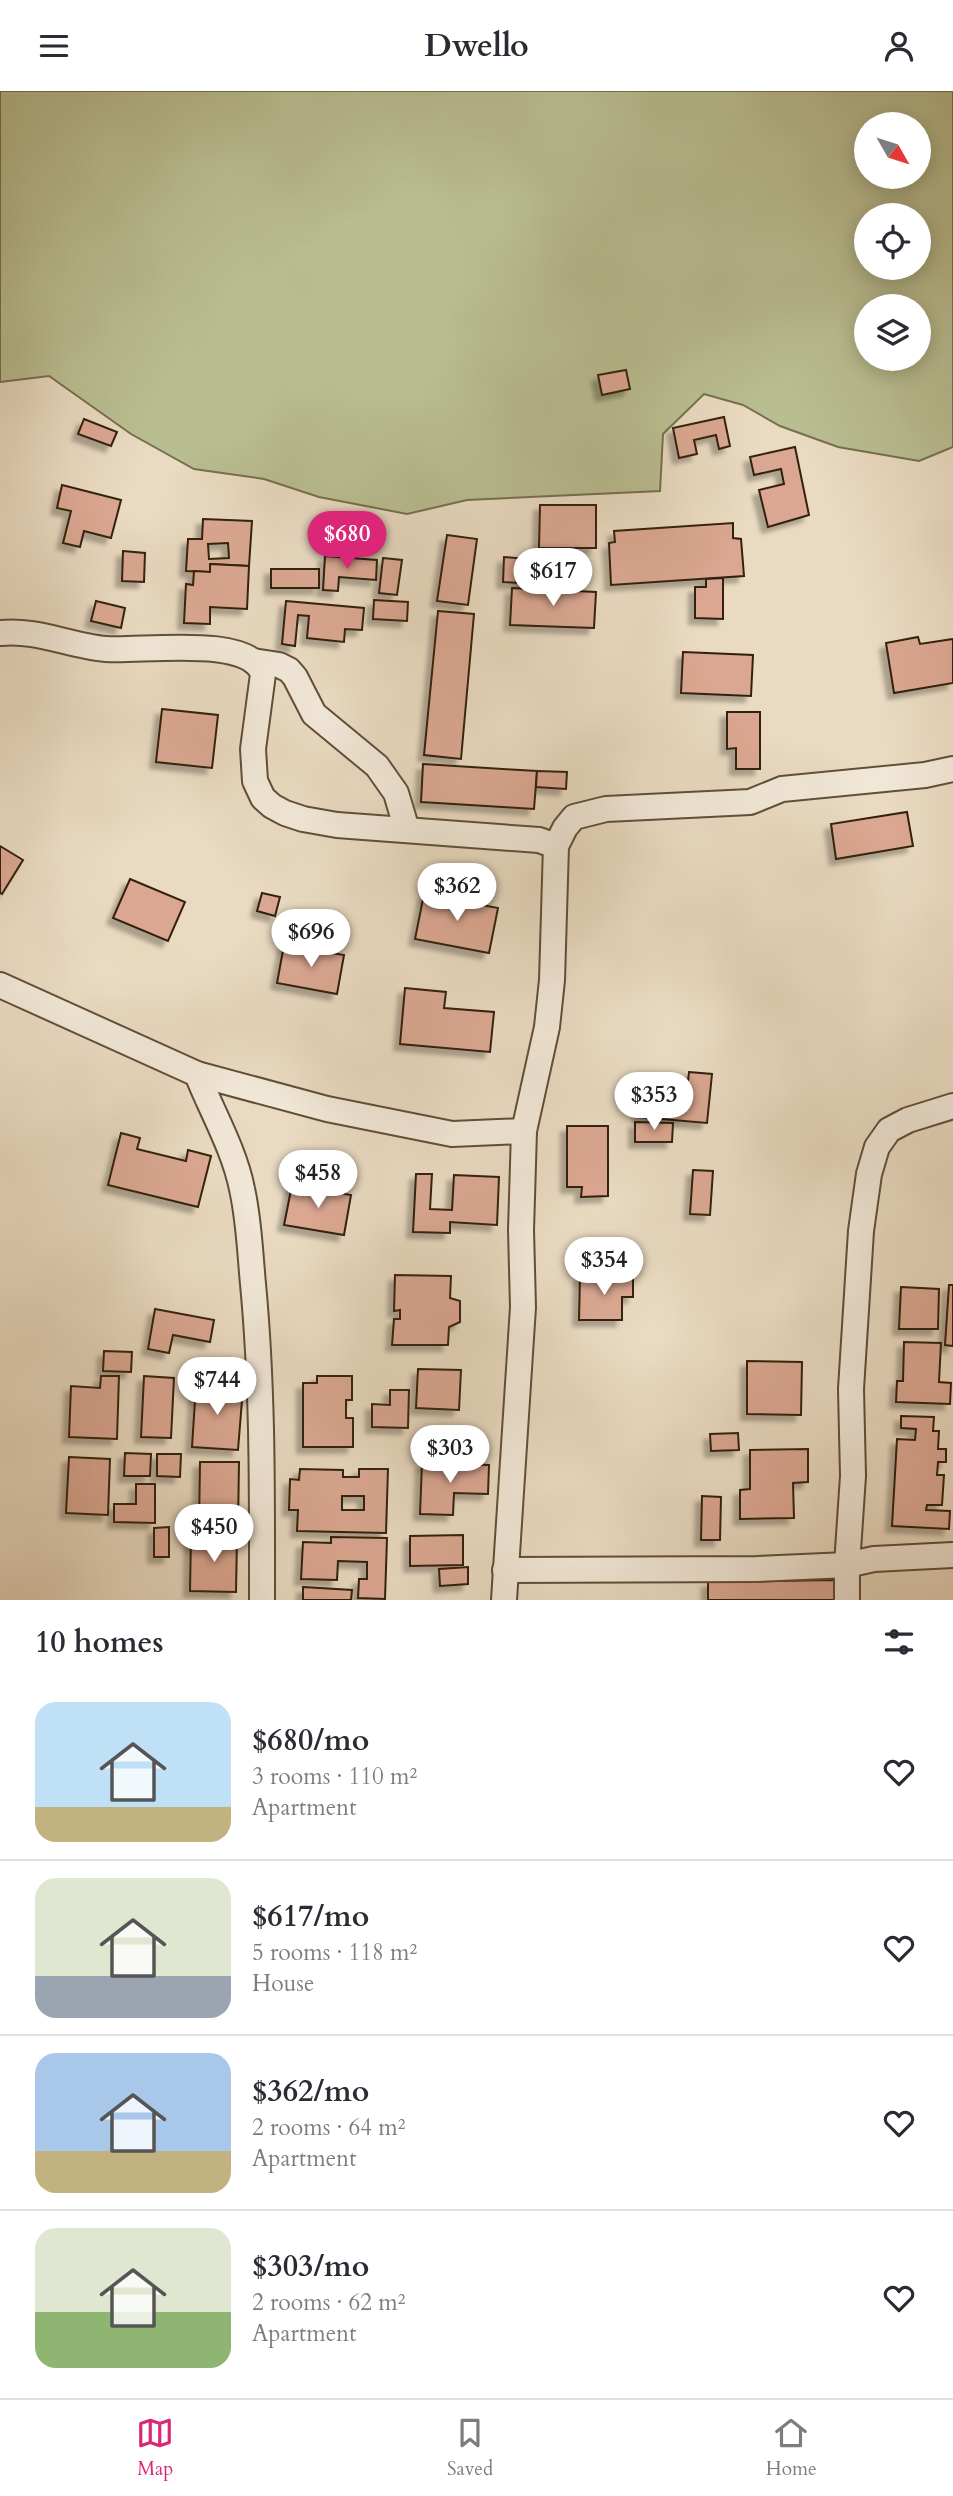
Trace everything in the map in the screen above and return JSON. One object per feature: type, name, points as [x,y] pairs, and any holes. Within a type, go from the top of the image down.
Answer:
[{"type":"street","points":[[0,633],[31,633],[105,649],[174,646],[203,649],[279,665],[295,677],[314,714],[377,766],[396,793],[407,829]]},
{"type":"street","points":[[253,661],[261,666],[263,674],[253,749],[255,781],[263,798],[285,813],[303,820],[337,825],[539,840],[556,846]]},
{"type":"street","points":[[505,1600],[523,1307],[521,1230],[524,1131],[547,1027],[552,980],[556,846],[565,828],[574,817],[606,809],[750,802],[782,789],[925,775],[953,769]]},
{"type":"street","points":[[0,985],[197,1074],[327,1109],[452,1134],[524,1131]]},
{"type":"street","points":[[197,1074],[231,1149],[248,1221],[259,1348],[262,1600]]},
{"type":"street","points":[[847,1600],[853,1476],[851,1389],[861,1231],[869,1174],[877,1147],[889,1130],[908,1120],[953,1105]]},
{"type":"street","points":[[505,1570],[757,1569],[847,1565],[874,1559],[953,1555]]},
{"type":"green space","points":[[0,91],[953,91],[953,447],[919,461],[838,447],[780,426],[743,405],[704,394],[663,434],[660,491],[467,500],[407,514],[319,497],[264,479],[194,469],[131,434],[49,376],[0,382]]},
{"type":"building","points":[[626,370],[630,389],[602,395],[598,375]]},
{"type":"building","points":[[724,417],[730,446],[719,449],[716,435],[694,440],[697,454],[679,458],[673,428]]},
{"type":"building","points":[[84,419],[117,432],[111,446],[78,434]]},
{"type":"building","points":[[795,447],[809,515],[768,527],[759,490],[784,484],[781,469],[754,475],[750,457]]},
{"type":"building","points":[[62,485],[121,500],[111,538],[84,531],[80,547],[63,543],[71,511],[57,508]]},
{"type":"building","points":[[540,505],[596,505],[596,548],[539,548]]},
{"type":"building","points":[[203,519],[252,521],[249,566],[210,564],[210,572],[186,571],[188,539],[202,539]],"holes":[[[228,543],[229,558],[209,559],[208,544]]]},
{"type":"building","points":[[733,523],[733,538],[741,539],[744,576],[611,585],[609,543],[615,542],[614,531]]},
{"type":"building","points":[[447,535],[477,539],[468,605],[437,601]]},
{"type":"building","points":[[123,551],[145,553],[144,582],[122,581]]},
{"type":"building","points":[[325,556],[377,560],[376,580],[339,577],[338,591],[323,590]]},
{"type":"building","points":[[504,557],[541,560],[539,584],[503,582]]},
{"type":"building","points":[[383,558],[402,560],[397,595],[379,593]]},
{"type":"building","points":[[210,564],[249,566],[247,609],[210,607],[210,624],[184,623],[186,584],[193,585],[194,571],[210,572]]},
{"type":"building","points":[[271,569],[319,569],[319,588],[271,588]]},
{"type":"building","points":[[723,578],[723,619],[695,618],[695,587],[706,587],[706,579]]},
{"type":"building","points":[[512,588],[596,592],[594,628],[510,625]]},
{"type":"building","points":[[374,600],[408,602],[407,621],[373,619]]},
{"type":"building","points":[[96,601],[125,608],[121,628],[91,621]]},
{"type":"building","points":[[286,601],[364,608],[362,630],[345,629],[344,642],[307,638],[309,616],[298,615],[295,646],[282,644]]},
{"type":"building","points":[[438,611],[474,614],[461,759],[424,755]]},
{"type":"building","points":[[918,637],[920,644],[953,639],[953,683],[894,693],[886,643]]},
{"type":"building","points":[[683,652],[753,655],[751,696],[681,693]]},
{"type":"building","points":[[162,709],[218,715],[212,768],[156,762]]},
{"type":"building","points":[[727,712],[760,712],[760,769],[736,769],[736,748],[727,749]]},
{"type":"building","points":[[423,764],[537,771],[534,809],[421,802]]},
{"type":"building","points":[[537,771],[567,772],[566,789],[536,787]]},
{"type":"building","points":[[907,812],[913,846],[836,859],[831,824]]},
{"type":"building","points":[[0,846],[23,860],[2,894],[0,893]]},
{"type":"building","points":[[130,879],[185,902],[168,941],[113,918]]},
{"type":"building","points":[[262,893],[280,897],[275,916],[257,911]]},
{"type":"building","points":[[424,894],[498,908],[489,953],[415,939]]},
{"type":"building","points":[[284,945],[344,955],[337,994],[277,983]]},
{"type":"building","points":[[405,988],[446,992],[444,1008],[494,1012],[490,1052],[400,1044]]},
{"type":"building","points":[[689,1072],[712,1074],[707,1123],[639,1117],[641,1096],[686,1100]]},
{"type":"building","points":[[635,1122],[673,1123],[672,1142],[635,1142]]},
{"type":"building","points":[[567,1126],[608,1126],[608,1196],[581,1197],[582,1187],[567,1187]]},
{"type":"building","points":[[121,1133],[140,1138],[137,1149],[186,1161],[188,1150],[211,1156],[198,1207],[108,1185]]},
{"type":"building","points":[[693,1170],[713,1171],[710,1215],[690,1214]]},
{"type":"building","points":[[416,1174],[432,1174],[430,1209],[452,1210],[454,1175],[499,1177],[497,1225],[450,1222],[450,1233],[413,1232]]},
{"type":"building","points":[[292,1185],[351,1195],[344,1235],[284,1225]]},
{"type":"building","points":[[395,1275],[451,1276],[450,1298],[460,1301],[460,1322],[449,1327],[448,1345],[392,1345],[394,1319],[400,1319],[400,1310],[394,1311]]},
{"type":"building","points":[[580,1276],[633,1276],[633,1297],[622,1297],[622,1320],[579,1320]]},
{"type":"building","points":[[949,1285],[953,1285],[953,1346],[945,1345]]},
{"type":"building","points":[[901,1287],[939,1289],[938,1329],[899,1329]]},
{"type":"building","points":[[155,1309],[214,1320],[210,1342],[173,1335],[169,1353],[148,1349]]},
{"type":"building","points":[[904,1342],[941,1343],[939,1382],[951,1383],[950,1404],[896,1402],[897,1381],[903,1381]]},
{"type":"building","points":[[104,1351],[132,1352],[131,1372],[103,1371]]},
{"type":"building","points":[[747,1361],[802,1362],[801,1415],[747,1414]]},
{"type":"building","points":[[418,1369],[461,1370],[459,1410],[416,1408]]},
{"type":"building","points":[[101,1376],[119,1376],[117,1439],[69,1437],[71,1386],[100,1388]]},
{"type":"building","points":[[144,1376],[174,1378],[171,1438],[141,1437]]},
{"type":"building","points":[[317,1376],[352,1376],[352,1400],[346,1400],[346,1418],[353,1418],[353,1447],[303,1447],[303,1383],[317,1383]]},
{"type":"building","points":[[196,1385],[243,1388],[238,1450],[192,1447]]},
{"type":"building","points":[[390,1390],[409,1390],[408,1428],[372,1427],[372,1404],[390,1405]]},
{"type":"building","points":[[901,1416],[934,1417],[933,1431],[939,1431],[938,1449],[946,1449],[946,1462],[938,1462],[937,1475],[944,1475],[942,1505],[927,1505],[926,1510],[950,1511],[949,1529],[892,1526],[897,1439],[915,1440],[916,1429],[901,1428]]},
{"type":"building","points":[[738,1433],[739,1450],[711,1451],[710,1434]]},
{"type":"building","points":[[808,1449],[808,1482],[793,1483],[794,1518],[740,1519],[740,1490],[750,1489],[750,1450]]},
{"type":"building","points":[[125,1453],[151,1454],[150,1476],[124,1476]]},
{"type":"building","points":[[157,1454],[181,1454],[180,1477],[157,1476]]},
{"type":"building","points":[[69,1457],[110,1459],[108,1515],[66,1513]]},
{"type":"building","points":[[200,1462],[239,1462],[238,1527],[199,1526]]},
{"type":"building","points":[[422,1463],[489,1465],[488,1494],[454,1493],[453,1515],[420,1514]]},
{"type":"building","points":[[300,1469],[343,1470],[343,1477],[359,1477],[359,1469],[388,1469],[386,1533],[297,1531],[298,1510],[289,1510],[290,1479],[299,1480]],"holes":[[[342,1496],[364,1496],[364,1510],[342,1510]]]},
{"type":"building","points":[[136,1484],[155,1484],[155,1523],[114,1522],[114,1504],[136,1504]]},
{"type":"building","points":[[702,1496],[721,1497],[720,1540],[701,1540]]},
{"type":"building","points":[[169,1527],[169,1557],[154,1557],[154,1528]]},
{"type":"building","points":[[463,1535],[463,1565],[410,1566],[410,1536]]},
{"type":"building","points":[[191,1537],[237,1537],[236,1592],[190,1591]]},
{"type":"building","points":[[331,1537],[387,1538],[385,1599],[358,1598],[359,1579],[367,1579],[367,1562],[338,1561],[337,1580],[301,1579],[303,1542],[331,1543]]},
{"type":"building","points":[[468,1567],[468,1584],[440,1586],[439,1569]]},
{"type":"building","points":[[834,1580],[835,1600],[708,1600],[708,1582]]},
{"type":"building","points":[[303,1587],[352,1590],[351,1600],[303,1600]]}]
